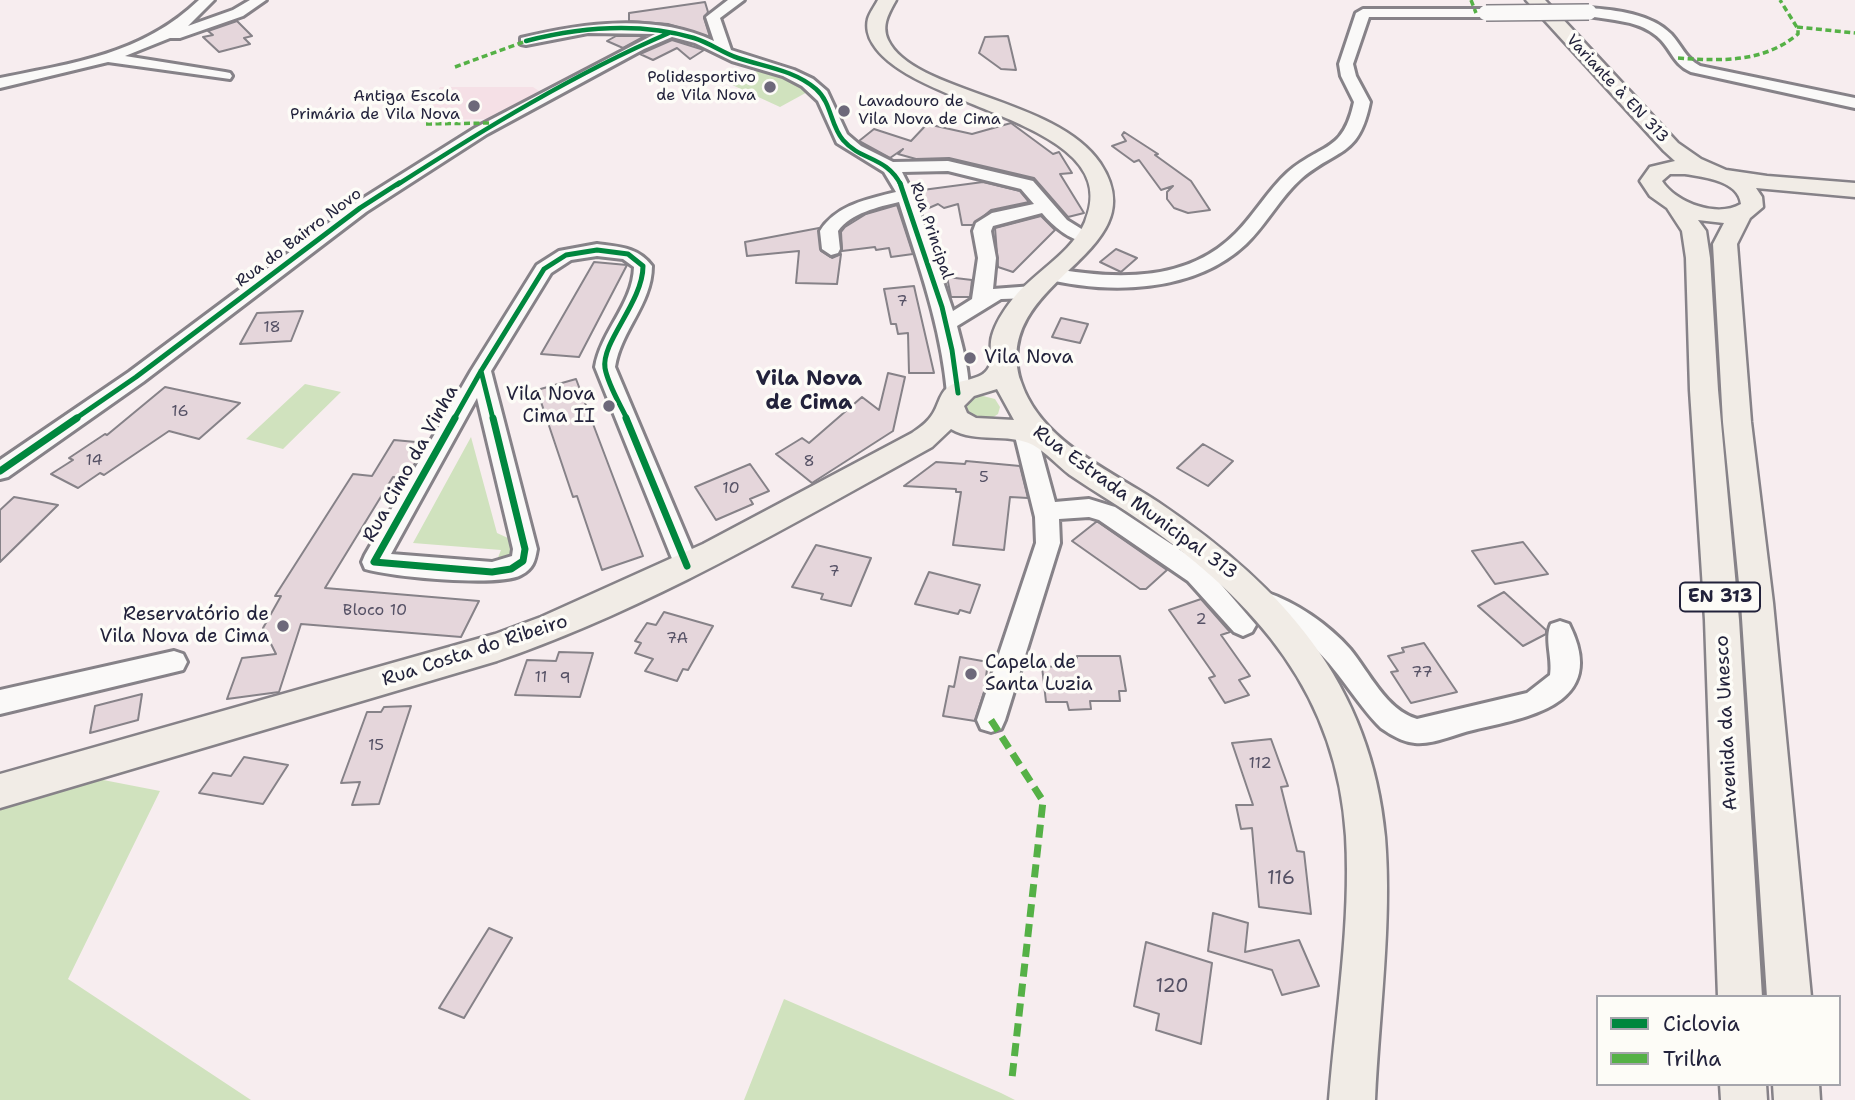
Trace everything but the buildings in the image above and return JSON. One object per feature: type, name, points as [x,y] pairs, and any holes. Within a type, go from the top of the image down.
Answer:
[{"type":"main road","points":[[887,0],[879,13],[877,33],[884,48],[899,64],[927,79],[1054,131],[1070,141],[1090,161],[1099,182],[1101,204],[1087,238],[1041,283],[1006,331],[1002,345],[1019,407]]},
{"type":"main road","name":"Variante à EN 313","points":[[1517,0],[1657,154],[1661,170]]},
{"type":"main road","name":"Variante à EN 313","points":[[1535,0],[1671,147],[1693,164],[1732,180],[1750,194],[1753,201],[1746,211]]},
{"type":"main road","points":[[1661,170],[1676,167],[1767,183],[1855,190]]},
{"type":"main road","name":"EN 313","points":[[1661,170],[1654,174],[1651,181],[1654,188],[1675,204],[1709,215],[1746,211]]},
{"type":"main road","points":[[1746,211],[1786,197],[1855,201]]},
{"type":"main road","name":"Avenida da Unesco","points":[[1675,204],[1694,231],[1698,258],[1704,390],[1722,620],[1740,995]]},
{"type":"main road","name":"Avenida da Unesco","points":[[1746,211],[1729,232],[1725,244],[1737,422],[1758,617],[1789,995]]},
{"type":"main road","points":[[922,440],[938,427],[962,395],[993,386],[1019,407]]},
{"type":"main road","points":[[962,395],[955,419],[982,428]]},
{"type":"main road","points":[[922,440],[982,428],[1019,407]]},
{"type":"main road","name":"Rua Estrada Municipal 313","points":[[1019,407],[1204,548],[1251,612],[1298,645],[1322,684],[1346,738],[1361,799],[1366,851],[1352,1100]]},
{"type":"main road","name":"Rua Costa do Ribeiro","points":[[0,791],[497,647],[577,618],[687,566],[922,440]]},
{"type":"street","points":[[154,40],[180,25],[207,0]]},
{"type":"street","points":[[0,83],[98,58],[238,13],[259,0]]},
{"type":"street","points":[[724,51],[713,17],[737,0]]},
{"type":"street","points":[[946,324],[982,299],[1000,292],[1041,283],[1133,281],[1183,275],[1205,267],[1221,257],[1242,238],[1292,178],[1312,162],[1343,148],[1351,137],[1363,102],[1349,77],[1345,62],[1362,22],[1358,7],[1486,13],[1589,12],[1627,19],[1659,32],[1669,41],[1678,58],[1696,69],[1855,103]]},
{"type":"street","name":"Rua Principal","points":[[526,41],[577,30],[620,29],[669,33],[697,38],[733,57],[782,71],[810,85],[831,109],[844,141],[890,167],[905,195],[946,324],[962,395]]},
{"type":"street","name":"Rua do Bairro Novo","points":[[0,471],[136,377],[360,208],[481,131],[639,46],[669,33]]},
{"type":"street","points":[[98,58],[131,60],[225,76]]},
{"type":"street","points":[[890,167],[934,164],[1027,186],[1064,227],[1087,238]]},
{"type":"street","points":[[831,249],[829,231],[834,222],[874,203],[905,195]]},
{"type":"street","points":[[982,299],[987,258],[982,231],[985,223],[992,218],[1043,206]]},
{"type":"street","name":"Rua Cimo da Vinha","points":[[481,371],[525,549],[523,561],[511,569],[497,572],[374,562],[481,371],[548,265],[573,253],[597,250],[622,252],[641,262],[644,270],[642,281],[608,352],[605,367],[687,566]]},
{"type":"street","points":[[991,720],[1048,549],[1049,529],[1019,407]]},
{"type":"street","points":[[1045,511],[1088,508],[1107,513],[1251,612],[1327,642],[1352,669],[1389,719],[1407,730],[1443,726],[1533,704],[1547,697],[1561,685],[1566,672],[1560,632]]},
{"type":"street","points":[[0,702],[174,662]]},
{"type":"shaded area","name":"Antiga Escola Primária de Vila Nova","points":[[440,87],[533,87],[542,93],[493,119],[422,120]]},
{"type":"green space","name":"Polidesportivo de Vila Nova","points":[[761,69],[811,90],[780,107],[730,84]]},
{"type":"green space","points":[[305,384],[341,392],[283,449],[246,439]]},
{"type":"green space","points":[[979,395],[995,399],[1000,407],[998,414],[982,419],[967,414],[965,402]]},
{"type":"green space","points":[[471,437],[497,533],[521,544],[519,556],[495,565],[501,550],[413,543]]},
{"type":"green space","points":[[93,778],[160,791],[68,979],[251,1100],[0,1100],[0,804]]},
{"type":"green space","points":[[784,999],[1001,1093],[1015,1100],[744,1100]]},
{"type":"marked path","points":[[1471,0],[1476,13]]},
{"type":"marked path","points":[[1678,58],[1741,59],[1772,52],[1798,34],[1798,29],[1780,0]]},
{"type":"marked path","points":[[1797,27],[1855,33]]},
{"type":"marked path","points":[[455,67],[526,41]]},
{"type":"marked path","points":[[426,124],[489,123]]},
{"type":"marked path","points":[[991,720],[1043,801],[1012,1078]]},
{"type":"cycle path","points":[[526,41],[588,29],[632,28],[674,33],[700,40],[737,58],[789,73],[816,89],[826,101],[843,140],[855,150],[884,163],[902,185],[942,307],[958,393]]},
{"type":"cycle path","points":[[0,471],[136,377],[360,208],[481,131],[639,46],[669,33]]},
{"type":"cycle path","points":[[481,371],[525,549],[523,561],[511,569],[492,572],[374,562],[481,371],[544,269],[566,255],[597,250],[628,254],[643,266],[639,291],[612,342],[605,367],[687,566]]},
{"type":"place","name":"Polidesportivo de Vila Nova","points":[[770,87]]},
{"type":"place","name":"Antiga Escola Primária de Vila Nova","points":[[474,106]]},
{"type":"place","name":"Lavadouro de Vila Nova de Cima","points":[[844,111]]},
{"type":"place","name":"Vila Nova","points":[[970,358]]},
{"type":"place","name":"Vila Nova Cima II","points":[[609,406]]},
{"type":"place","name":"Reservatório de Vila Nova de Cima","points":[[283,626]]},
{"type":"place","name":"Capela de Santa Luzia","points":[[971,674]]},
{"type":"district","name":"Vila Nova de Cima","points":[[809,392]]}]
